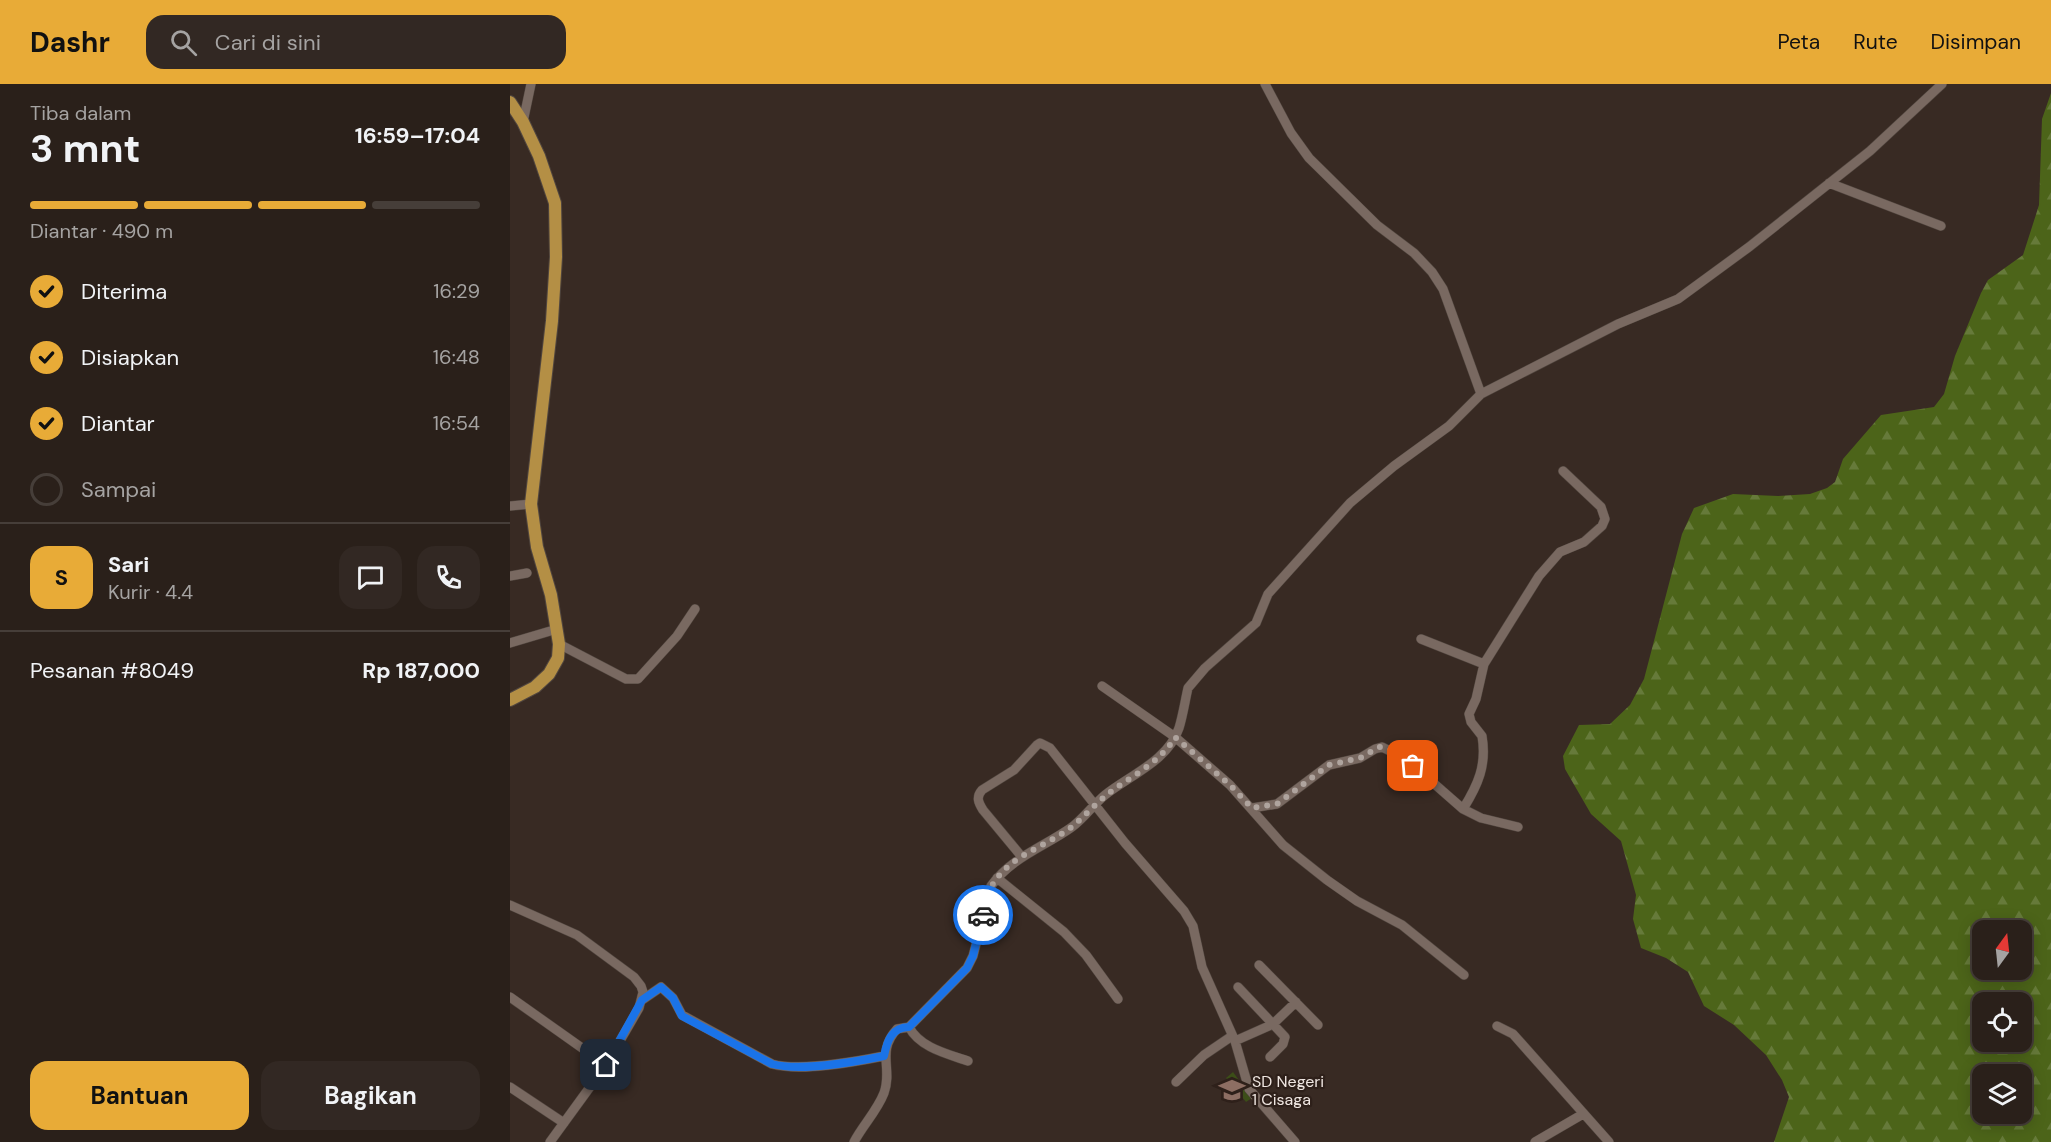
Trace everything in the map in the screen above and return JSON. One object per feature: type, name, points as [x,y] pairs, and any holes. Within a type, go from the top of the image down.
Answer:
[{"type":"main road","points":[[510,102],[523,122],[551,187],[556,214],[552,321],[531,504],[537,547],[551,595],[559,644],[558,658],[549,674],[535,687],[510,700]]},
{"type":"street","points":[[523,122],[531,84]]},
{"type":"street","points":[[1265,84],[1291,133],[1309,158],[1377,225],[1414,253],[1432,272],[1443,289],[1481,394]]},
{"type":"street","points":[[854,1142],[884,1094],[887,1075],[884,1056],[887,1043],[897,1029],[909,1027],[970,963],[991,886],[997,878],[1012,863],[1073,826],[1095,805],[1171,745],[1179,729],[1188,688],[1192,682],[1256,622],[1268,594],[1350,503],[1394,466],[1449,426],[1481,394],[1618,324],[1678,299],[1749,247],[1870,151],[1942,84]]},
{"type":"street","points":[[1830,183],[1941,226]]},
{"type":"street","points":[[1463,809],[1478,785],[1481,775],[1482,736],[1471,722],[1469,714],[1476,699],[1484,664],[1539,576],[1560,552],[1584,542],[1602,526],[1605,519],[1600,507],[1563,471]]},
{"type":"street","points":[[510,506],[531,504]]},
{"type":"street","points":[[510,576],[527,573]]},
{"type":"street","points":[[559,644],[626,679],[638,679],[676,636],[695,609]]},
{"type":"street","points":[[510,643],[557,629]]},
{"type":"street","points":[[1421,639],[1484,664]]},
{"type":"street","points":[[1102,686],[1175,737],[1230,785],[1283,844],[1327,880],[1357,901],[1401,925],[1464,975]]},
{"type":"street","points":[[1022,857],[983,810],[978,794],[1020,765],[1037,745],[1044,744],[1050,748],[1184,911],[1193,926],[1202,966],[1233,1039],[1249,1089],[1295,1142]]},
{"type":"street","points":[[1252,808],[1277,804],[1329,765],[1360,758],[1375,748],[1382,747],[1406,759],[1463,809],[1481,818],[1518,828]]},
{"type":"street","points":[[997,878],[1064,932],[1086,955],[1118,999]]},
{"type":"street","points":[[510,905],[583,939],[638,982],[643,993],[642,1000],[606,1065],[550,1142]]},
{"type":"street","points":[[1259,965],[1318,1025]]},
{"type":"street","points":[[642,1000],[661,987],[673,998],[682,1016],[772,1064],[780,1066],[820,1065],[884,1056]]},
{"type":"street","points":[[1238,987],[1285,1039],[1270,1057]]},
{"type":"street","points":[[510,997],[606,1065]]},
{"type":"street","points":[[1176,1082],[1204,1055],[1233,1039],[1273,1024],[1296,1002]]},
{"type":"street","points":[[1497,1026],[1513,1034],[1609,1142]]},
{"type":"street","points":[[909,1027],[918,1039],[932,1048],[968,1061]]},
{"type":"street","points":[[510,1087],[564,1123]]},
{"type":"street","points":[[1535,1142],[1583,1114]]},
{"type":"green space","points":[[2051,93],[2051,1142],[1774,1142],[1789,1097],[1782,1080],[1766,1055],[1734,1025],[1704,1006],[1688,972],[1666,958],[1641,948],[1633,919],[1636,895],[1621,841],[1591,814],[1565,769],[1563,756],[1579,725],[1610,724],[1630,705],[1644,679],[1682,534],[1694,508],[1733,494],[1778,496],[1810,494],[1827,488],[1835,482],[1843,459],[1881,415],[1934,407],[1944,394],[1955,356],[1981,293],[1988,280],[2023,255],[2039,205],[2042,119]]},
{"type":"green space","points":[[1233,1072],[1252,1098],[1246,1102],[1226,1078]]},
{"type":"way so far","points":[[983,915],[991,886],[1012,863],[1073,826],[1106,794],[1157,758],[1171,745],[1175,737],[1230,785],[1252,808],[1277,804],[1329,765],[1360,758],[1375,748],[1386,748],[1406,759],[1413,766]]},
{"type":"place","name":"SD Negeri 1 Cisaga","points":[[1232,1090]]},
{"type":"route","points":[[606,1065],[642,1000],[658,987],[664,989],[673,998],[682,1016],[772,1064],[788,1067],[820,1065],[884,1056],[887,1043],[897,1029],[909,1027],[967,968],[973,956],[983,915]]}]
